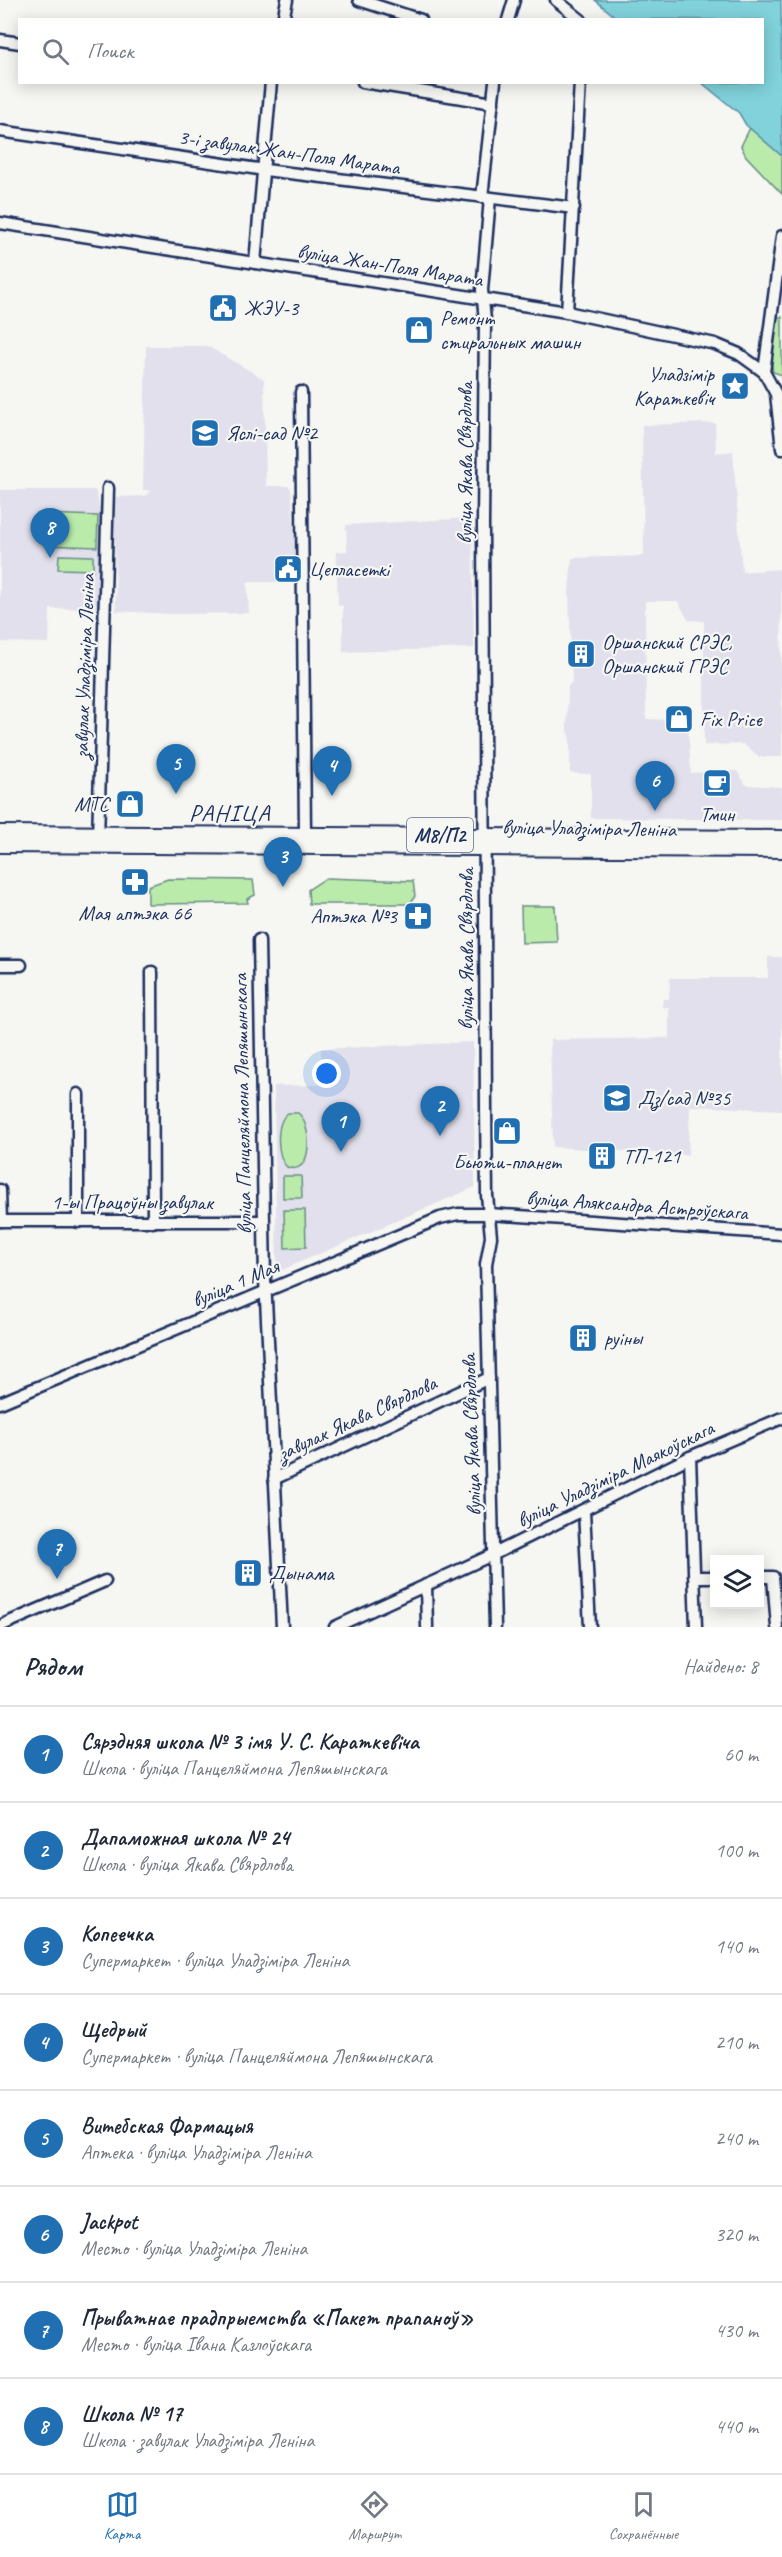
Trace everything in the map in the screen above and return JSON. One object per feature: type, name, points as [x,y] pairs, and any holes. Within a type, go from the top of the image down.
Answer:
[{"type":"main road","name":"вуліца Уладзіміра Леніна","points":[[0,834],[98,839],[486,841],[782,838]]},
{"type":"main road","name":"вуліца Уладзіміра Леніна","points":[[0,844],[305,834],[782,850]]},
{"type":"street","points":[[283,18],[287,0]]},
{"type":"street","points":[[359,0],[415,18]]},
{"type":"street","points":[[509,18],[514,0]]},
{"type":"street","points":[[556,0],[578,18]]},
{"type":"street","points":[[0,40],[18,43]]},
{"type":"street","points":[[255,263],[271,84]]},
{"type":"street","points":[[375,84],[493,103]]},
{"type":"street","name":"вуліца Якава Свярдлова","points":[[495,84],[486,198],[483,300],[486,1120],[491,1237],[486,1264],[495,1627]]},
{"type":"street","points":[[567,312],[580,84]]},
{"type":"street","name":"3-і завулак Жан-Поля Марата","points":[[0,130],[265,170],[574,208]]},
{"type":"street","name":"вуліца Жан-Поля Марата","points":[[0,223],[567,312],[716,344],[739,354],[764,372]]},
{"type":"street","points":[[782,236],[764,372],[776,394],[782,449]]},
{"type":"street","points":[[301,392],[305,834]]},
{"type":"street","name":"завулак Уладзіміра Леніна","points":[[98,839],[108,488]]},
{"type":"street","name":"вуліца Панцеляймона Лепяшынскага","points":[[259,940],[265,1291],[282,1627]]},
{"type":"street","points":[[0,965],[21,965]]},
{"type":"street","points":[[153,972],[153,1222]]},
{"type":"street","points":[[78,1094],[78,1222]]},
{"type":"street","points":[[0,1190],[1,1221]]},
{"type":"street","name":"вуліца 1 Мая","points":[[0,1403],[440,1218],[458,1214],[489,1214]]},
{"type":"street","name":"вуліца Аляксандра Астроўскага","points":[[489,1214],[782,1234]]},
{"type":"street","name":"1-ы Працоўны завулак","points":[[1,1221],[263,1221]]},
{"type":"street","name":"завулак Якава Свярдлова","points":[[274,1479],[489,1378]]},
{"type":"street","name":"вуліца Уладзіміра Маякоўскага","points":[[336,1627],[349,1624],[494,1554],[690,1456],[782,1418]]},
{"type":"street","points":[[690,1456],[696,1627]]},
{"type":"street","points":[[585,1510],[590,1627]]},
{"type":"street","points":[[695,1577],[710,1577]]},
{"type":"street","points":[[764,1577],[774,1577],[777,1627]]},
{"type":"street","points":[[0,1626],[105,1581]]},
{"type":"street","points":[[426,1585],[427,1627]]},
{"type":"shaded area","points":[[146,346],[207,346],[264,379],[266,486],[288,486],[291,489],[298,582],[247,582],[249,613],[173,614],[116,611],[114,497],[145,496],[152,490],[143,490]]},
{"type":"shaded area","points":[[715,423],[716,453],[733,451],[742,572],[781,569],[782,757],[759,757],[743,744],[704,745],[704,621],[688,620],[678,601],[645,601],[646,719],[670,720],[670,729],[688,729],[691,773],[737,771],[746,785],[782,787],[782,820],[591,818],[591,774],[570,773],[570,736],[567,729],[568,686],[572,682],[569,591],[572,558],[644,556],[642,425]]},
{"type":"shaded area","points":[[0,490],[95,490],[100,507],[100,608],[50,609],[49,643],[0,642]]},
{"type":"shaded area","points":[[472,518],[474,648],[343,652],[343,606],[338,605],[336,552],[347,551],[346,525]]},
{"type":"shaded area","points":[[768,957],[782,957],[782,1110],[690,1106],[688,1155],[553,1147],[550,1040],[669,1038],[669,1007],[662,1007],[663,999],[669,999],[670,978],[768,978]]},
{"type":"shaded area","points":[[473,1042],[475,1187],[277,1272],[274,1086],[322,1085],[321,1049]]},
{"type":"green space","points":[[750,128],[782,156],[782,194],[746,156],[741,146]]},
{"type":"green space","points":[[776,317],[782,317],[782,375],[773,372],[771,362]]},
{"type":"green space","points":[[45,514],[98,516],[97,547],[44,545]]},
{"type":"green space","points":[[59,555],[93,556],[93,570],[58,569]]},
{"type":"green space","points":[[326,878],[413,881],[415,896],[410,904],[309,904],[308,890]]},
{"type":"green space","points":[[168,879],[253,880],[255,895],[247,899],[248,903],[148,904],[148,886]]},
{"type":"green space","points":[[521,906],[555,906],[557,942],[522,943]]},
{"type":"green space","points":[[288,1113],[298,1113],[303,1119],[308,1137],[306,1157],[302,1165],[296,1168],[287,1167],[279,1148],[279,1131]]},
{"type":"green space","points":[[283,1176],[301,1176],[302,1198],[283,1198]]},
{"type":"green space","points":[[284,1210],[305,1210],[306,1247],[285,1248]]},
{"type":"water","points":[[595,0],[781,0],[782,156],[746,125],[739,113],[703,84],[764,84],[764,18],[617,18]]},
{"type":"place","name":"ЖЭУ-3","points":[[223,308]]},
{"type":"place","name":"Ремонт стиральных машин","points":[[419,330]]},
{"type":"place","name":"Уладзімір Караткевіч","points":[[735,386]]},
{"type":"place","name":"Яслі-сад №2","points":[[205,433]]},
{"type":"place","name":"Школа № 17","points":[[50,558]]},
{"type":"place","name":"Цепласеткі","points":[[288,569]]},
{"type":"place","name":"Оршанский СРЭС, Оршанский ГРЭС","points":[[581,654]]},
{"type":"place","name":"Fix Price","points":[[679,719]]},
{"type":"place","name":"Тмин","points":[[717,783]]},
{"type":"place","name":"Витебская Фармацыя","points":[[176,794]]},
{"type":"place","name":"Щедрый","points":[[332,796]]},
{"type":"place","name":"МТС","points":[[130,804]]},
{"type":"place","name":"Jackpot","points":[[655,811]]},
{"type":"place","name":"Мая аптэка 66","points":[[135,882]]},
{"type":"place","name":"Копеечка","points":[[283,887]]},
{"type":"place","name":"Аптэка №3","points":[[418,916]]},
{"type":"place","name":"Дз/сад №35","points":[[617,1098]]},
{"type":"place","name":"Бьюти-планет","points":[[507,1131]]},
{"type":"place","name":"Дапаможная школа № 24","points":[[440,1136]]},
{"type":"place","name":"Сярэдняя школа № 3 імя У. С. Караткевіча","points":[[341,1152]]},
{"type":"place","name":"ТП-121","points":[[602,1156]]},
{"type":"place","name":"руіны","points":[[583,1338]]},
{"type":"place","name":"Дынама","points":[[248,1573]]},
{"type":"place","name":"Прыватнае прадпрыемства «Пакет прапаноў»","points":[[57,1579]]},
{"type":"district","name":"РАНІЦА","points":[[230,813]]}]
